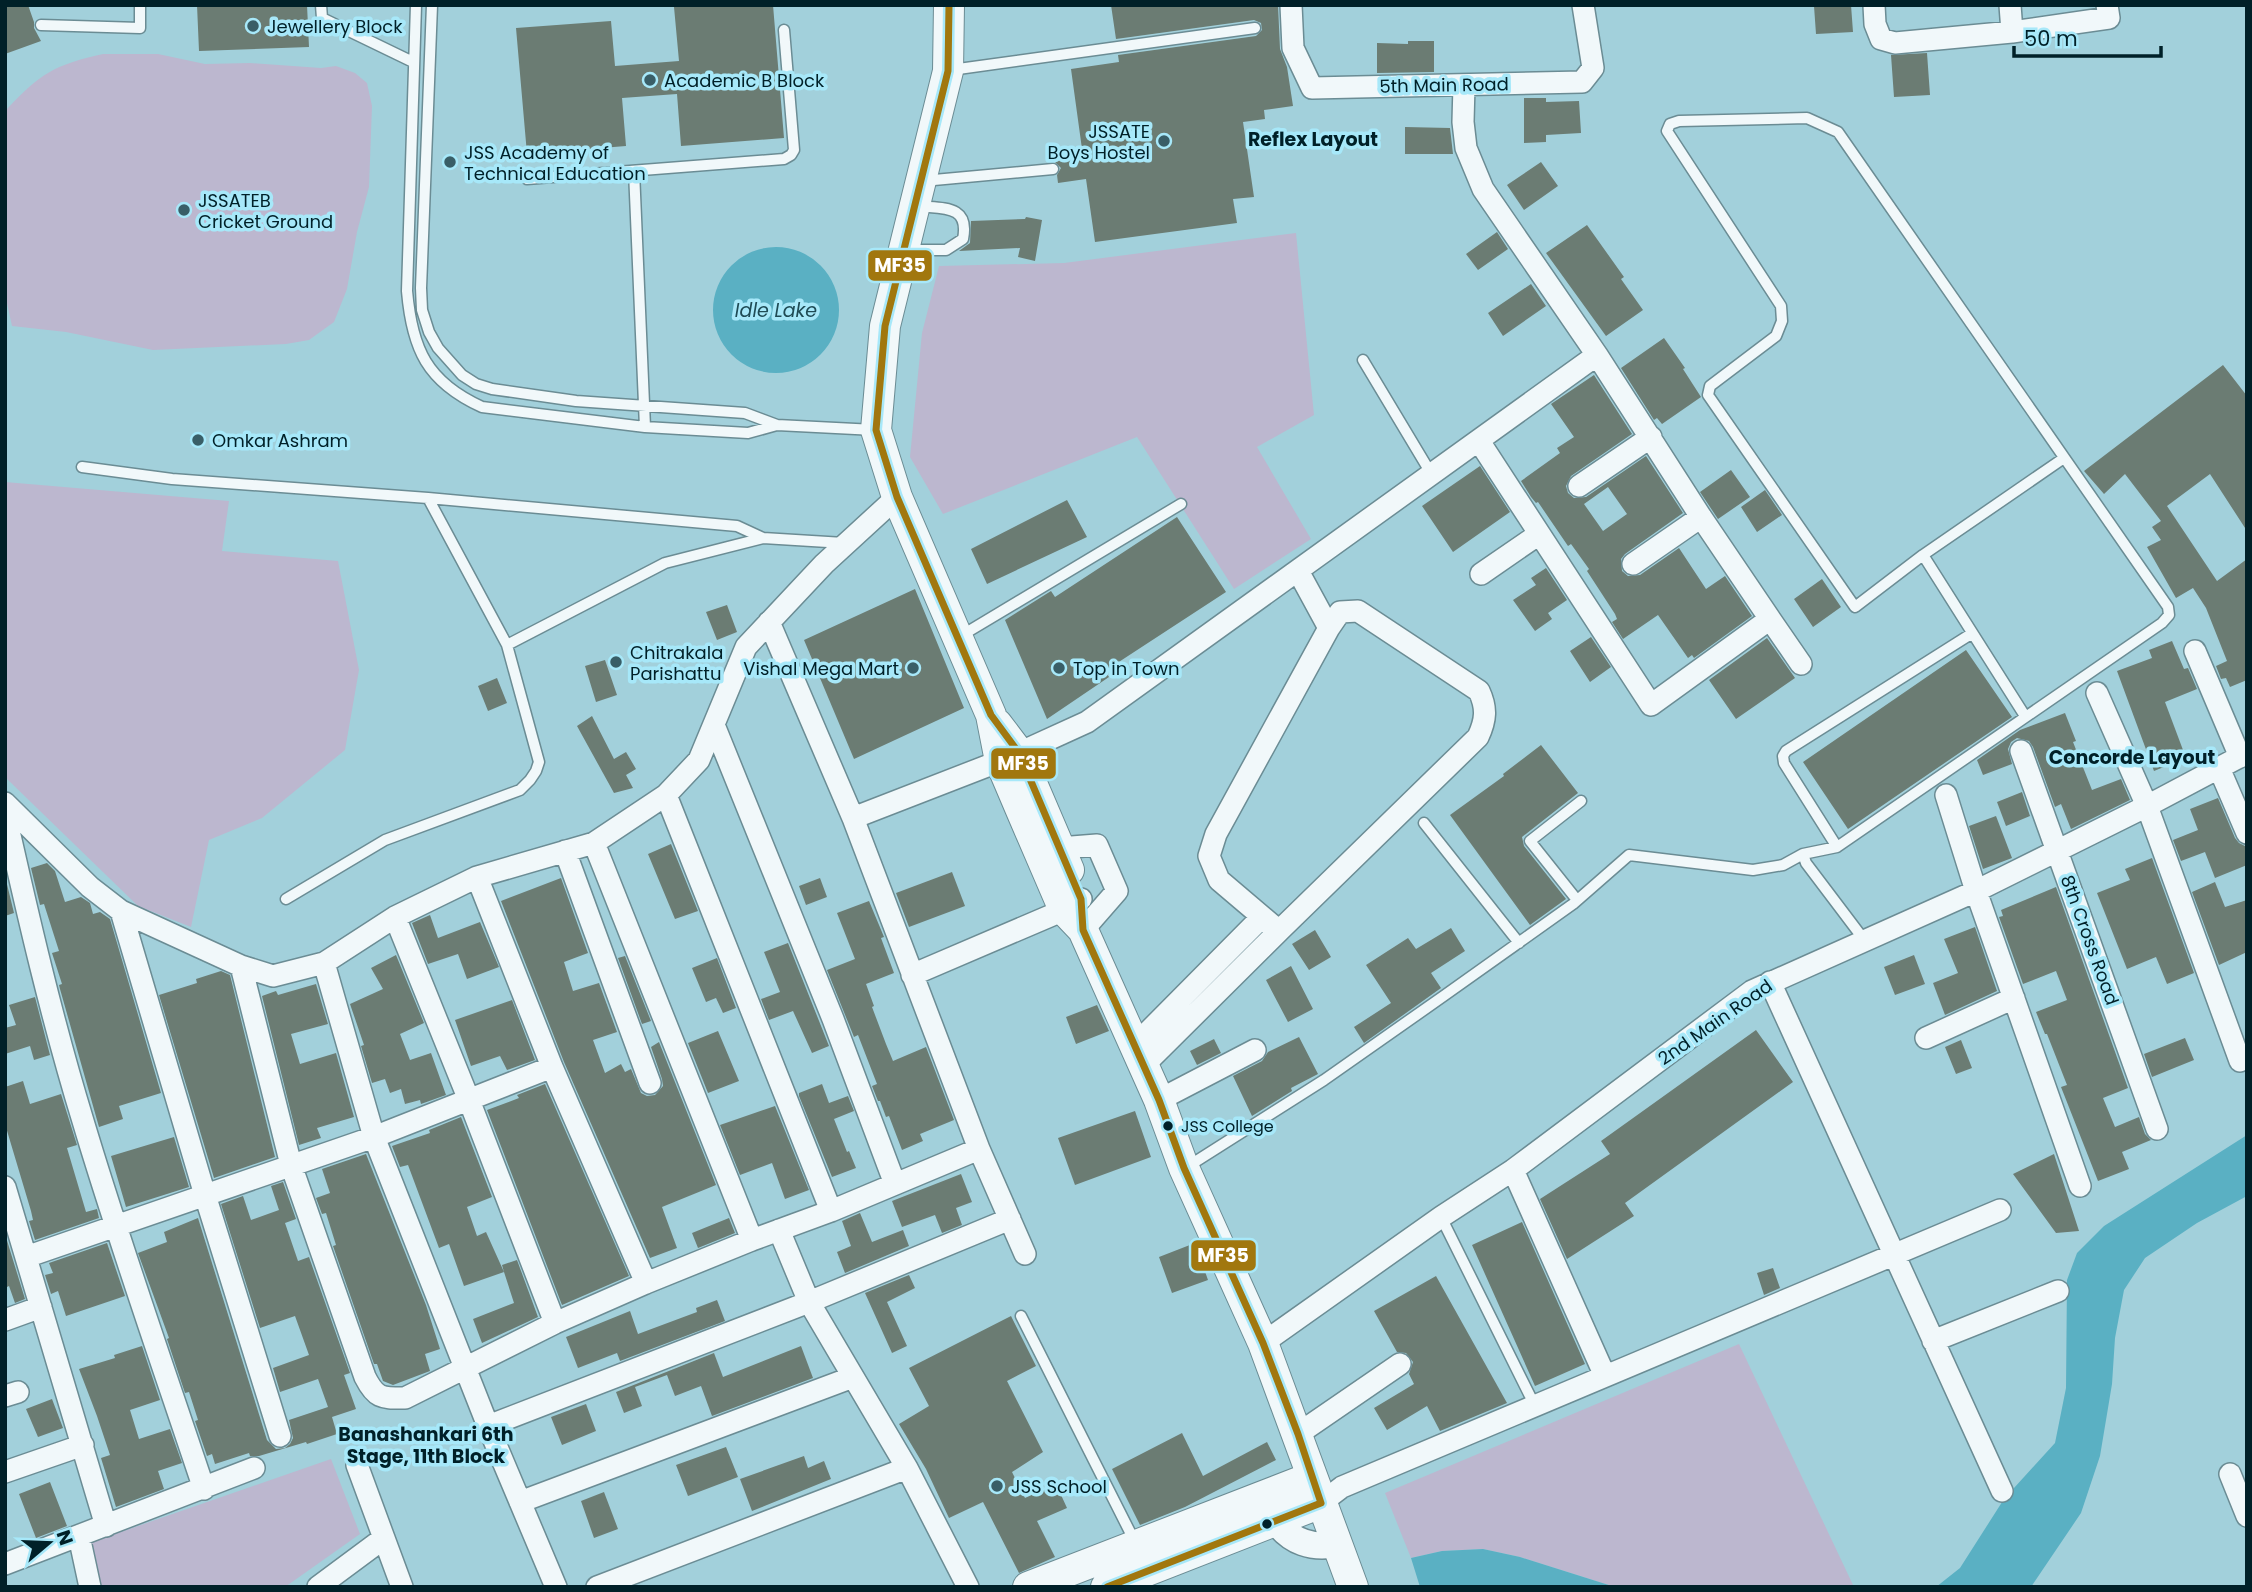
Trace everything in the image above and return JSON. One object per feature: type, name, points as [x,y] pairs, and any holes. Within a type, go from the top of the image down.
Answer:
[{"type":"main road","points":[[949,5],[948,71],[884,326],[876,430],[897,497],[1159,1100],[1184,1168],[1264,1343],[1298,1434],[1325,1489],[1337,1544],[1351,1582]]},
{"type":"main road","points":[[1010,757],[1059,848],[1076,913]]},
{"type":"main road","points":[[1028,1587],[1137,1545],[1325,1489]]},
{"type":"main road","points":[[1106,1587],[1276,1521],[1325,1489]]},
{"type":"street","name":"5th Main Road","points":[[1291,5],[1293,48],[1312,88],[1582,82],[1593,68],[1583,5]]},
{"type":"street","points":[[1874,5],[1875,23],[1881,39],[1895,43],[2012,32],[2109,18],[2107,5]]},
{"type":"street","points":[[2010,5],[2012,32]]},
{"type":"street","points":[[1464,85],[1463,122],[1466,148],[1483,188],[1801,664]]},
{"type":"street","points":[[853,818],[1010,757],[1087,722],[1597,355]]},
{"type":"street","points":[[1579,486],[1651,437]]},
{"type":"street","points":[[1479,441],[1651,705],[1770,619]]},
{"type":"street","points":[[5,803],[90,887],[121,911],[240,966],[273,976],[324,963],[395,917],[477,877],[594,842],[666,795],[699,760],[746,647],[847,543],[897,497]]},
{"type":"street","points":[[1633,564],[1701,517]]},
{"type":"street","points":[[1481,574],[1539,534]]},
{"type":"street","points":[[1298,571],[1329,628]]},
{"type":"street","points":[[1139,1056],[1279,931],[1478,737],[1485,722],[1485,703],[1479,691],[1358,611],[1340,612],[1329,628],[1216,834],[1209,856],[1219,880],[1279,931]]},
{"type":"street","points":[[769,622],[853,818],[979,1149],[1025,1254]]},
{"type":"street","points":[[2194,651],[2244,755]]},
{"type":"street","points":[[2097,693],[2147,806],[2239,1061]]},
{"type":"street","points":[[714,725],[833,1019],[895,1184]]},
{"type":"street","name":"8th Cross Road","points":[[2021,751],[2157,1129]]},
{"type":"street","name":"2nd Main Road","points":[[1264,1343],[1441,1217],[1513,1170],[1752,991],[1976,891],[2244,755]]},
{"type":"street","points":[[2219,768],[2247,833]]},
{"type":"street","points":[[666,795],[831,1211]]},
{"type":"street","points":[[1947,795],[1976,891],[2080,1185]]},
{"type":"street","points":[[5,813],[38,962],[82,1120],[204,1489]]},
{"type":"street","points":[[594,842],[752,1240]]},
{"type":"street","points":[[565,851],[650,1083]]},
{"type":"street","points":[[477,877],[552,1067],[646,1283]]},
{"type":"street","points":[[121,911],[205,1195],[281,1436]]},
{"type":"street","points":[[912,975],[1076,913]]},
{"type":"street","points":[[395,917],[555,1322]]},
{"type":"street","points":[[1139,1056],[1262,917]]},
{"type":"street","points":[[324,963],[374,1137],[488,1426],[556,1587]]},
{"type":"street","points":[[240,966],[291,1165],[365,1377],[373,1392],[385,1398],[405,1398],[555,1322],[979,1149]]},
{"type":"street","points":[[1770,982],[2002,1491]]},
{"type":"street","points":[[1926,1038],[2014,998]]},
{"type":"street","points":[[1159,1100],[1255,1050]]},
{"type":"street","points":[[26,1257],[374,1137],[552,1067]]},
{"type":"street","points":[[1513,1170],[1605,1376]]},
{"type":"street","points":[[5,1186],[106,1526]]},
{"type":"street","points":[[1325,1489],[1605,1376],[2000,1210]]},
{"type":"street","points":[[488,1426],[809,1302],[1010,1219]]},
{"type":"street","points":[[779,1230],[809,1302],[907,1468],[968,1587]]},
{"type":"street","points":[[1933,1341],[2058,1291]]},
{"type":"street","points":[[5,1320],[41,1307]]},
{"type":"street","points":[[1298,1434],[1400,1364]]},
{"type":"street","points":[[520,1502],[853,1377]]},
{"type":"street","points":[[5,1472],[83,1445]]},
{"type":"street","points":[[357,1465],[402,1587]]},
{"type":"street","points":[[5,1564],[254,1468]]},
{"type":"street","points":[[597,1587],[907,1468]]},
{"type":"street","points":[[2230,1474],[2247,1516]]},
{"type":"street","points":[[1276,1521],[1289,1535],[1306,1544],[1337,1544]]},
{"type":"street","points":[[79,1536],[90,1587]]},
{"type":"street","points":[[318,1587],[384,1538]]},
{"type":"lane","points":[[41,24],[140,28],[139,5]]},
{"type":"lane","points":[[321,5],[322,18],[413,62]]},
{"type":"lane","points":[[416,5],[407,291],[416,346],[442,382],[482,407],[645,427],[748,433],[777,425]]},
{"type":"lane","points":[[432,5],[422,310],[438,348],[462,375],[476,384],[492,389],[576,401],[745,413],[777,425],[876,430]]},
{"type":"lane","points":[[948,71],[1255,28]]},
{"type":"lane","points":[[527,179],[784,159],[791,155],[794,150],[784,30]]},
{"type":"lane","points":[[1184,1168],[1324,1080],[1519,943],[1577,900],[1629,855],[1753,870],[1783,865],[1803,854],[1838,847],[2162,623],[2169,615],[2168,607],[1838,132],[1807,118],[1679,121],[1670,124],[1667,131],[1781,306],[1782,321],[1776,336],[1710,386],[1708,395],[1856,607],[1923,555],[2064,458]]},
{"type":"lane","points":[[918,193],[1053,169]]},
{"type":"lane","points":[[634,171],[645,427]]},
{"type":"lane","points":[[904,250],[946,250],[963,239],[964,221],[960,214],[918,193]]},
{"type":"lane","points":[[424,359],[438,348]]},
{"type":"lane","points":[[1363,360],[1432,475]]},
{"type":"lane","points":[[82,467],[172,479],[428,498],[737,526],[763,538]]},
{"type":"lane","points":[[286,899],[385,840],[520,790],[536,771],[539,762],[507,645],[428,498]]},
{"type":"lane","points":[[959,637],[1181,504]]},
{"type":"lane","points":[[507,645],[665,563],[763,538],[847,543]]},
{"type":"lane","points":[[1923,555],[2025,716]]},
{"type":"lane","points":[[1838,847],[1784,763],[1786,751],[1971,634]]},
{"type":"lane","points":[[1577,900],[1530,841],[1581,802]]},
{"type":"lane","points":[[1424,823],[1519,943]]},
{"type":"lane","points":[[1803,854],[1806,863],[1865,941]]},
{"type":"lane","points":[[1441,1217],[1534,1405]]},
{"type":"lane","points":[[1021,1316],[1137,1545]]},
{"type":"shaded area","name":"JSSATEB Cricket Ground","points":[[103,54],[158,54],[205,64],[250,63],[321,68],[336,66],[355,73],[367,83],[372,106],[369,187],[357,232],[347,289],[334,322],[309,340],[286,344],[153,350],[66,332],[12,326],[5,294],[7,109],[49,72],[72,62]]},
{"type":"shaded area","points":[[1296,233],[1314,415],[1257,447],[1311,539],[1234,589],[1137,437],[943,514],[910,457],[922,333],[939,266],[1064,263]]},
{"type":"shaded area","points":[[5,482],[229,501],[222,551],[338,561],[359,670],[345,750],[262,818],[209,840],[191,927],[138,906],[5,777]]},
{"type":"shaded area","points":[[1739,1344],[1854,1587],[1615,1587],[1520,1557],[1483,1549],[1442,1551],[1411,1558],[1385,1493]]},
{"type":"shaded area","points":[[331,1459],[360,1534],[285,1587],[98,1587],[89,1543]]},
{"type":"water","name":"Idle Lake","points":[[776,247],[800,252],[821,265],[834,286],[839,310],[834,334],[821,355],[800,368],[776,373],[752,368],[731,355],[718,334],[713,310],[718,286],[731,265],[752,252]]},
{"type":"water","points":[[2247,1135],[2247,1196],[2197,1223],[2145,1258],[2124,1290],[2100,1456],[2081,1513],[2031,1587],[1936,1587],[1960,1568],[2004,1499],[2055,1443],[2066,1388],[2067,1280],[2077,1253],[2104,1226]]},
{"type":"water","points":[[1483,1549],[1520,1557],[1615,1587],[1420,1587],[1411,1558],[1442,1551]]},
{"type":"building","points":[[5,5],[28,5],[34,28],[41,41],[5,54]]},
{"type":"building","name":"Jewellery Block","points":[[197,5],[307,5],[309,47],[199,51]]},
{"type":"building","name":"Academic B Block","points":[[773,5],[784,138],[681,146],[677,94],[622,98],[626,146],[527,154],[516,28],[611,21],[615,66],[679,61],[674,7]]},
{"type":"building","name":"JSSATE Boys Hostel","points":[[1111,5],[1278,5],[1280,49],[1287,67],[1293,106],[1264,110],[1265,119],[1243,122],[1254,197],[1233,199],[1237,223],[1095,242],[1086,179],[1058,183],[1057,175],[1061,168],[1055,162],[1054,153],[1082,149],[1071,69],[1119,62],[1118,55],[1256,36],[1262,30],[1261,23],[1254,20],[1116,39]]},
{"type":"building","points":[[1851,5],[1853,32],[1816,34],[1814,6]]},
{"type":"building","points":[[1408,41],[1434,41],[1434,72],[1377,73],[1377,43],[1408,44]]},
{"type":"building","points":[[1927,53],[1930,95],[1894,97],[1891,55]]},
{"type":"building","points":[[1524,98],[1546,98],[1546,102],[1579,101],[1581,133],[1546,135],[1546,142],[1524,143]]},
{"type":"building","points":[[1405,127],[1450,128],[1453,154],[1405,154]]},
{"type":"building","points":[[1541,162],[1558,186],[1524,210],[1507,185]]},
{"type":"building","points":[[1026,217],[1042,220],[1035,261],[1018,257],[1020,248],[959,251],[970,243],[971,221]]},
{"type":"building","points":[[1587,225],[1624,277],[1621,279],[1643,310],[1606,336],[1546,253]]},
{"type":"building","points":[[1497,232],[1508,249],[1478,270],[1466,254]]},
{"type":"building","points":[[1531,284],[1546,306],[1503,336],[1488,313]]},
{"type":"building","points":[[1664,338],[1701,397],[1662,424],[1657,418],[1654,420],[1621,368]]},
{"type":"building","points":[[2223,365],[2247,396],[2247,531],[2210,474],[2167,506],[2217,581],[2247,559],[2247,680],[2230,687],[2226,678],[2221,679],[2216,666],[2227,661],[2206,608],[2193,588],[2176,598],[2147,547],[2161,540],[2152,527],[2161,521],[2125,474],[2104,494],[2084,471]]},
{"type":"building","points":[[1594,375],[1632,434],[1571,476],[1566,486],[1568,493],[1574,498],[1586,497],[1646,456],[1683,513],[1625,554],[1621,559],[1622,571],[1628,576],[1640,575],[1679,548],[1706,589],[1725,576],[1752,616],[1694,658],[1692,655],[1688,658],[1658,615],[1623,639],[1612,622],[1617,619],[1615,614],[1587,571],[1589,569],[1571,544],[1568,546],[1521,481],[1560,453],[1557,448],[1574,437],[1551,404]],"holes":[[[1608,487],[1627,514],[1603,531],[1584,504]]]},
{"type":"building","points":[[1480,466],[1510,512],[1453,552],[1422,506]]},
{"type":"building","points":[[1731,470],[1750,497],[1718,519],[1700,492]]},
{"type":"building","points":[[1765,490],[1782,515],[1757,532],[1741,507]]},
{"type":"building","points":[[1067,500],[1087,537],[987,584],[971,549]]},
{"type":"building","points":[[1177,517],[1226,592],[1105,671],[1109,677],[1047,719],[1005,620],[1051,591],[1055,597]]},
{"type":"building","points":[[1546,568],[1567,600],[1548,613],[1552,619],[1535,631],[1513,600],[1536,585],[1531,578]]},
{"type":"building","points":[[1822,579],[1841,607],[1813,627],[1794,599]]},
{"type":"building","points":[[915,589],[964,708],[854,759],[804,640]]},
{"type":"building","points":[[727,605],[737,632],[717,640],[706,612]]},
{"type":"building","points":[[1591,637],[1611,667],[1590,682],[1570,651]]},
{"type":"building","points":[[1767,638],[1795,678],[1736,719],[1709,680]]},
{"type":"building","points":[[2172,641],[2184,669],[2188,668],[2197,689],[2165,702],[2186,758],[2154,771],[2117,671],[2152,658],[2149,650]]},
{"type":"building","points":[[1966,650],[2012,717],[1848,829],[1803,762]]},
{"type":"building","points":[[605,660],[617,695],[596,702],[585,666]]},
{"type":"building","points":[[497,678],[507,703],[488,711],[478,686]]},
{"type":"building","points":[[2065,713],[2092,790],[2121,779],[2130,800],[2071,829],[2061,804],[2055,807],[2029,741],[2017,738],[2011,742],[2008,749],[2012,764],[1983,775],[1977,760],[2020,730]]},
{"type":"building","points":[[592,716],[614,759],[626,752],[636,769],[626,775],[633,788],[614,793],[577,726]]},
{"type":"building","points":[[1541,745],[1578,793],[1522,837],[1524,846],[1566,899],[1530,925],[1450,815]]},
{"type":"building","points":[[2022,792],[2030,816],[2006,826],[1997,802]]},
{"type":"building","points":[[2218,798],[2235,838],[2245,846],[2247,865],[2215,878],[2205,852],[2181,861],[2173,840],[2198,830],[2190,809]]},
{"type":"building","points":[[1996,816],[2012,858],[1983,869],[1969,826]]},
{"type":"building","points":[[671,844],[698,911],[675,919],[648,854]]},
{"type":"building","points":[[2152,858],[2194,973],[2167,984],[2156,957],[2127,969],[2097,893],[2130,880],[2125,869]]},
{"type":"building","points":[[47,863],[55,871],[65,902],[81,897],[90,903],[93,914],[100,912],[110,919],[161,1093],[119,1106],[123,1119],[99,1127],[59,985],[62,984],[52,953],[59,951],[44,904],[40,905],[31,868]]},
{"type":"building","points":[[952,872],[965,906],[909,927],[896,893]]},
{"type":"building","points":[[5,876],[14,913],[5,916]]},
{"type":"building","points":[[561,878],[588,953],[564,962],[573,991],[599,983],[617,1032],[593,1040],[605,1073],[621,1064],[625,1072],[631,1069],[641,1093],[647,1096],[655,1095],[663,1086],[651,1047],[659,1042],[716,1185],[662,1207],[677,1248],[650,1258],[564,1062],[501,901]]},
{"type":"building","points":[[820,878],[827,897],[806,905],[799,886]]},
{"type":"building","points":[[2215,882],[2225,907],[2247,900],[2247,952],[2219,965],[2192,892]]},
{"type":"building","points":[[2056,887],[2128,1088],[2103,1098],[2115,1127],[2139,1117],[2145,1134],[2151,1140],[2122,1152],[2129,1169],[2098,1181],[2061,1087],[2067,1085],[2036,1012],[2067,1000],[2056,971],[2023,984],[1999,917],[2003,916],[2001,910]]},
{"type":"building","points":[[869,901],[884,937],[881,938],[894,973],[866,984],[886,1044],[893,1061],[926,1047],[954,1120],[920,1134],[923,1141],[902,1150],[889,1116],[886,1117],[872,1086],[877,1084],[858,1035],[854,1037],[827,970],[855,959],[837,913]]},
{"type":"building","points":[[430,915],[438,938],[480,922],[499,967],[467,979],[458,954],[428,964],[412,923]]},
{"type":"building","points":[[1975,927],[1997,991],[1945,1015],[1933,983],[1958,973],[1944,939]]},
{"type":"building","points":[[1451,928],[1465,951],[1431,973],[1441,988],[1364,1043],[1354,1027],[1391,1003],[1366,965],[1408,938],[1416,949]]},
{"type":"building","points":[[1315,930],[1331,957],[1309,970],[1292,944]]},
{"type":"building","points":[[788,943],[829,1046],[812,1053],[793,1011],[769,1020],[761,999],[780,992],[764,952]]},
{"type":"building","points":[[396,955],[424,1023],[400,1034],[410,1060],[431,1053],[446,1095],[421,1104],[420,1100],[405,1104],[401,1089],[390,1093],[385,1079],[372,1083],[361,1046],[364,1045],[350,1004],[383,989],[371,968]]},
{"type":"building","points":[[1914,955],[1925,984],[1895,995],[1884,967]]},
{"type":"building","points":[[625,956],[651,1021],[642,1024],[618,958]]},
{"type":"building","points":[[717,958],[736,1008],[723,1013],[716,998],[706,1002],[692,968]]},
{"type":"building","points":[[1291,966],[1313,1009],[1288,1022],[1266,980]]},
{"type":"building","points":[[221,971],[230,975],[275,1157],[214,1178],[159,995],[197,983],[196,979]]},
{"type":"building","points":[[316,984],[328,1024],[291,1034],[300,1064],[336,1053],[354,1117],[317,1128],[321,1138],[299,1145],[262,996],[276,991],[278,995]]},
{"type":"building","points":[[35,997],[50,1055],[34,1060],[30,1046],[5,1054],[5,1028],[16,1025],[9,1005]]},
{"type":"building","points":[[512,1000],[535,1060],[507,1070],[500,1056],[471,1066],[455,1020]]},
{"type":"building","points":[[1097,1005],[1109,1031],[1076,1044],[1066,1017]]},
{"type":"building","points":[[1756,1030],[1793,1082],[1625,1203],[1634,1216],[1567,1259],[1540,1199],[1610,1154],[1601,1141]]},
{"type":"building","points":[[718,1031],[739,1081],[708,1093],[688,1043]]},
{"type":"building","points":[[1299,1037],[1318,1074],[1291,1088],[1292,1091],[1252,1116],[1233,1076],[1262,1061],[1268,1052]]},
{"type":"building","points":[[2185,1038],[2194,1060],[2152,1077],[2144,1054]]},
{"type":"building","points":[[1214,1039],[1221,1053],[1197,1065],[1190,1051]]},
{"type":"building","points":[[1961,1040],[1972,1068],[1956,1074],[1945,1047]]},
{"type":"building","points":[[23,1081],[30,1104],[61,1094],[77,1145],[67,1148],[86,1212],[97,1209],[99,1218],[35,1240],[29,1221],[33,1220],[31,1211],[5,1124],[5,1087]]},
{"type":"building","points":[[545,1084],[629,1276],[562,1305],[487,1110],[519,1098],[517,1095]]},
{"type":"building","points":[[822,1084],[829,1103],[848,1096],[854,1111],[834,1119],[856,1168],[832,1177],[799,1096],[799,1093]]},
{"type":"building","points":[[775,1106],[809,1190],[785,1199],[772,1163],[740,1175],[720,1125]]},
{"type":"building","points":[[1135,1111],[1151,1157],[1075,1185],[1058,1138]]},
{"type":"building","points":[[461,1117],[492,1197],[467,1207],[477,1236],[486,1232],[504,1272],[464,1286],[449,1244],[439,1248],[408,1165],[400,1167],[392,1146],[430,1133],[429,1130]]},
{"type":"building","points":[[174,1137],[189,1187],[126,1207],[111,1156]]},
{"type":"building","points":[[366,1154],[426,1305],[440,1349],[425,1354],[430,1371],[393,1385],[383,1381],[377,1364],[374,1364],[333,1246],[336,1245],[326,1213],[322,1214],[316,1198],[330,1193],[322,1169]]},
{"type":"building","points":[[2054,1154],[2079,1231],[2056,1233],[2013,1174]]},
{"type":"building","points":[[961,1174],[972,1202],[956,1208],[962,1225],[942,1233],[935,1215],[902,1227],[892,1201]]},
{"type":"building","points":[[283,1182],[296,1219],[285,1223],[298,1261],[309,1257],[350,1373],[344,1375],[356,1409],[332,1417],[337,1434],[259,1456],[250,1456],[249,1453],[215,1464],[212,1454],[207,1456],[189,1392],[185,1393],[167,1339],[169,1338],[138,1253],[167,1242],[164,1232],[198,1218],[267,1440],[276,1449],[285,1448],[293,1438],[289,1420],[328,1407],[318,1379],[280,1392],[273,1368],[309,1355],[295,1316],[260,1328],[221,1204],[243,1196],[251,1220],[279,1210],[271,1186]]},
{"type":"building","points":[[860,1213],[872,1242],[903,1230],[909,1246],[845,1273],[837,1252],[851,1246],[842,1221]]},
{"type":"building","points":[[729,1218],[735,1233],[698,1248],[692,1233]]},
{"type":"building","points":[[1522,1222],[1585,1364],[1535,1386],[1472,1245]]},
{"type":"building","points":[[5,1234],[25,1299],[15,1303],[9,1286],[5,1288]]},
{"type":"building","points":[[107,1243],[125,1296],[66,1316],[58,1291],[51,1294],[45,1275],[53,1273],[49,1263]]},
{"type":"building","points":[[1195,1243],[1208,1280],[1172,1293],[1159,1257]]},
{"type":"building","points":[[517,1260],[538,1317],[482,1343],[473,1319],[514,1303],[502,1265]]},
{"type":"building","points":[[1773,1268],[1780,1288],[1764,1295],[1757,1273]]},
{"type":"building","points":[[909,1275],[915,1288],[887,1302],[907,1346],[892,1353],[865,1293]]},
{"type":"building","points":[[1436,1276],[1507,1403],[1440,1431],[1427,1406],[1387,1430],[1374,1408],[1414,1384],[1409,1374],[1413,1362],[1406,1353],[1397,1352],[1374,1311]]},
{"type":"building","points":[[717,1300],[725,1321],[620,1361],[617,1353],[578,1368],[566,1337],[630,1311],[638,1334],[697,1312],[696,1308]]},
{"type":"building","points":[[1011,1316],[1036,1366],[1007,1381],[1043,1452],[1012,1472],[1025,1498],[1056,1484],[1067,1508],[1037,1521],[1055,1557],[1019,1573],[983,1502],[949,1518],[926,1469],[899,1424],[929,1406],[909,1368]]},
{"type":"building","points":[[142,1346],[160,1400],[130,1410],[139,1439],[170,1429],[182,1463],[158,1471],[164,1489],[116,1507],[101,1458],[110,1455],[79,1369]]},
{"type":"building","points":[[801,1346],[813,1378],[712,1416],[701,1386],[675,1396],[667,1375],[635,1387],[642,1406],[624,1413],[616,1392],[714,1353],[723,1377]]},
{"type":"building","points":[[52,1399],[63,1428],[38,1437],[26,1409]]},
{"type":"building","points":[[586,1404],[596,1431],[562,1445],[551,1417]]},
{"type":"building","points":[[1182,1433],[1203,1476],[1267,1442],[1276,1460],[1185,1507],[1140,1525],[1112,1469]]},
{"type":"building","points":[[726,1447],[738,1477],[688,1496],[676,1465]]},
{"type":"building","points":[[804,1456],[808,1468],[824,1461],[831,1479],[752,1511],[740,1479]]},
{"type":"building","points":[[50,1482],[67,1526],[36,1538],[19,1494]]},
{"type":"building","points":[[604,1492],[618,1529],[594,1538],[581,1501]]},
{"type":"transit line","name":"MF35","points":[[949,5],[948,71],[885,326],[876,430],[897,497],[991,715],[1019,753],[1081,899],[1083,930],[1159,1100],[1184,1168],[1263,1343],[1321,1503]]},
{"type":"transit line","name":"MF35","points":[[1107,1587],[1321,1503]]},
{"type":"place","name":"Jewellery Block","points":[[253,26]]},
{"type":"place","name":"Academic B Block","points":[[650,80]]},
{"type":"place","name":"JSSATE Boys Hostel","points":[[1164,141]]},
{"type":"place","name":"JSS Academy of Technical Education","points":[[450,162]]},
{"type":"place","name":"JSSATEB Cricket Ground","points":[[184,210]]},
{"type":"place","name":"Omkar Ashram","points":[[198,440]]},
{"type":"place","name":"Chitrakala Parishattu","points":[[616,662]]},
{"type":"place","name":"Vishal Mega Mart","points":[[913,668]]},
{"type":"place","name":"Top in Town","points":[[1059,668]]},
{"type":"place","name":"JSS College","points":[[1168,1126]]},
{"type":"place","name":"JSS School","points":[[997,1486]]},
{"type":"district","name":"Reflex Layout","points":[[1313,139]]},
{"type":"district","name":"Concorde Layout","points":[[2132,757]]},
{"type":"district","name":"Banashankari 6th Stage, 11th Block","points":[[426,1445]]}]
